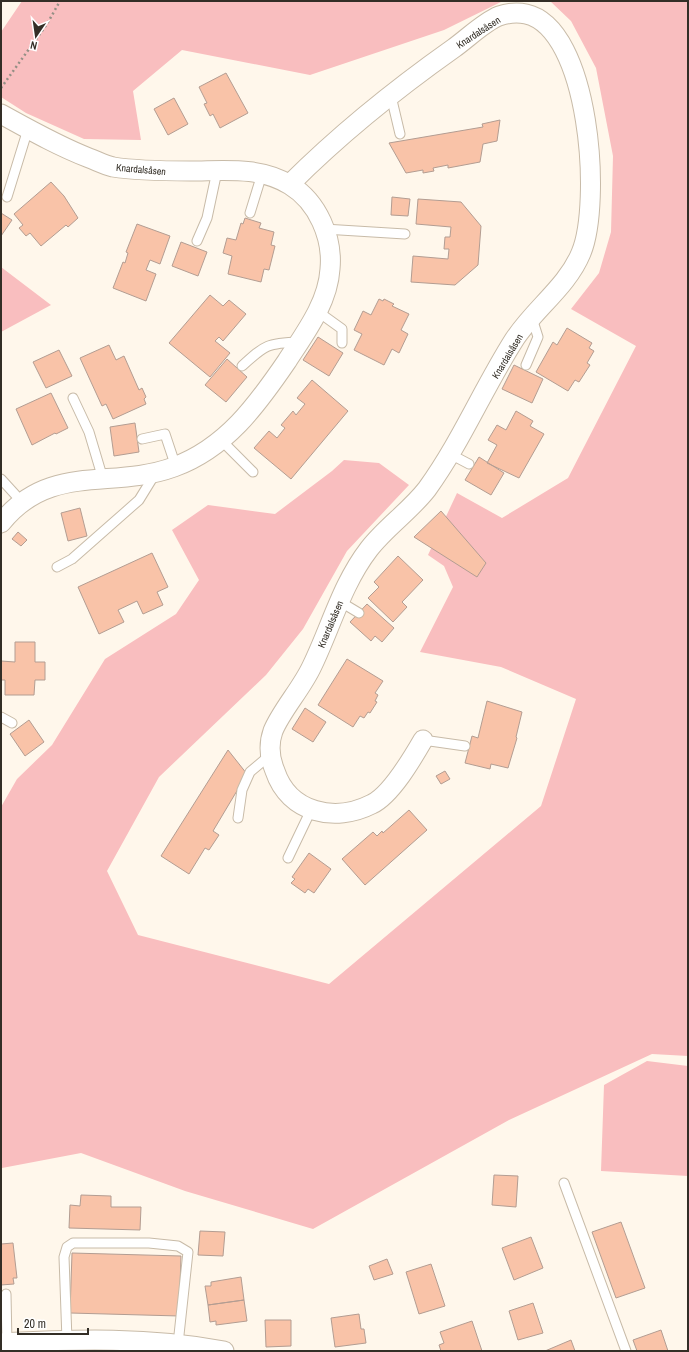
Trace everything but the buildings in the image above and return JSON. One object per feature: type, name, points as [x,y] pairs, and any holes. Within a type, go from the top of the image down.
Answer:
[{"type":"street","name":"Knardalsåsen","points":[[290,184],[323,151],[391,96],[497,17],[518,12],[536,16],[552,29],[564,51],[578,83],[587,122],[590,174],[589,216],[583,250],[570,274],[515,339],[450,454],[424,492],[370,548],[352,574],[339,601],[311,669],[272,732],[269,756],[278,781],[294,800],[311,810],[329,814],[355,811],[376,802],[404,772],[423,740]]},
{"type":"street","name":"Knardalsåsen","points":[[1,114],[66,149],[111,166],[150,171],[244,171],[262,174],[290,184],[308,198],[324,229],[329,245],[331,263],[329,282],[324,298],[300,342],[270,386],[239,424],[222,441],[204,453],[155,474],[132,478],[69,482],[39,491],[8,512]]},
{"type":"street","points":[[4,1343],[67,1340],[129,1345],[178,1344],[224,1351]]},
{"type":"lane","points":[[391,96],[400,134]]},
{"type":"lane","points":[[7,197],[28,129]]},
{"type":"lane","points":[[197,240],[207,218],[217,171]]},
{"type":"lane","points":[[250,213],[262,174]]},
{"type":"lane","points":[[324,229],[405,234]]},
{"type":"lane","points":[[317,311],[342,329],[342,343]]},
{"type":"lane","points":[[526,365],[538,336],[532,318]]},
{"type":"lane","points":[[242,366],[264,347],[279,342],[300,342]]},
{"type":"lane","points":[[73,398],[89,432],[103,479]]},
{"type":"lane","points":[[142,439],[165,434],[176,466]]},
{"type":"lane","points":[[222,441],[253,472]]},
{"type":"lane","points":[[450,454],[469,464]]},
{"type":"lane","points":[[57,568],[72,559],[139,500],[155,474]]},
{"type":"lane","points":[[1,478],[8,512]]},
{"type":"lane","points":[[339,601],[359,613]]},
{"type":"lane","points":[[1,717],[12,723]]},
{"type":"lane","points":[[423,740],[465,746]]},
{"type":"lane","points":[[238,818],[242,790],[250,772],[269,756]]},
{"type":"lane","points":[[288,858],[311,810]]},
{"type":"lane","points":[[564,1184],[626,1351]]},
{"type":"lane","points":[[67,1340],[64,1257],[67,1247],[73,1243],[149,1243],[178,1246],[188,1252],[178,1344]]},
{"type":"lane","points":[[4,1343],[4,1311],[6,1294]]},
{"type":"path","points":[[1,88],[47,24],[60,1]]},
{"type":"shaded area","points":[[22,1],[503,1],[444,30],[310,75],[182,50],[133,91],[141,140],[84,139],[26,113],[1,97],[1,32]]},
{"type":"shaded area","points":[[550,1],[688,1],[688,1056],[652,1054],[509,1120],[313,1229],[185,1191],[81,1153],[2,1168],[1,807],[17,779],[52,745],[105,659],[176,614],[199,580],[172,530],[208,505],[275,514],[332,471],[344,460],[379,463],[409,485],[347,551],[303,629],[266,675],[159,777],[107,871],[138,935],[329,984],[541,806],[576,699],[501,667],[420,652],[453,587],[444,566],[428,555],[457,493],[502,518],[568,478],[636,346],[571,309],[599,273],[611,232],[613,156],[596,68],[571,21]]},
{"type":"shaded area","points":[[1,267],[51,305],[1,332]]},
{"type":"shaded area","points":[[647,1061],[688,1066],[688,1176],[601,1171],[604,1085]]}]
